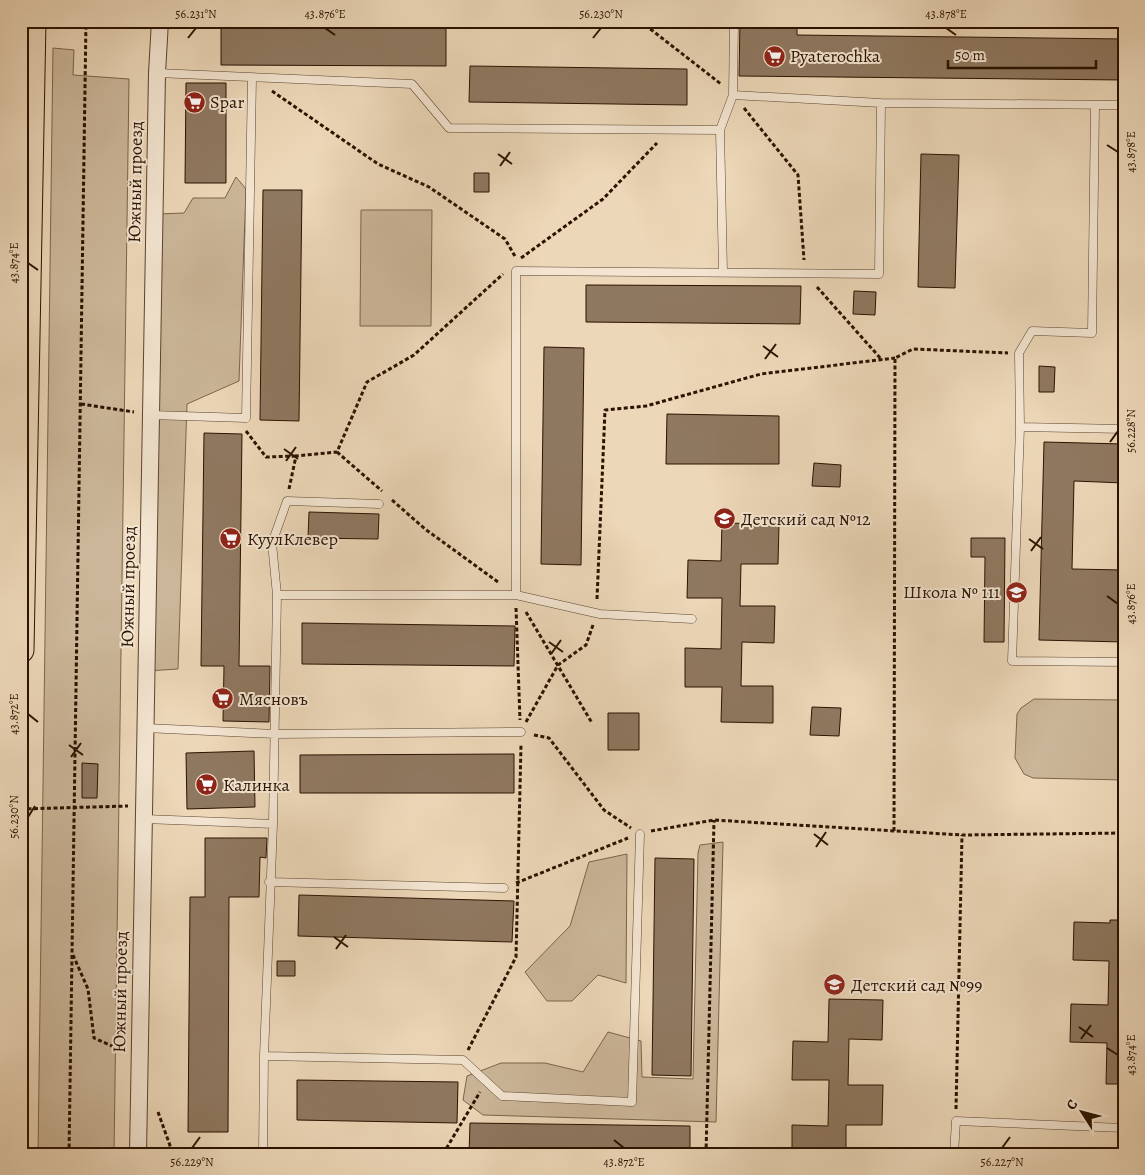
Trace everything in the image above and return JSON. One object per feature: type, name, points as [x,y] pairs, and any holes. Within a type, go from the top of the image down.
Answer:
[{"type":"main road","points":[[21,650],[26,107],[33,21]]},
{"type":"street","name":"Южный проезд","points":[[138,1154],[157,73],[160,21]]},
{"type":"lane","points":[[723,272],[720,130],[733,95],[734,21]]},
{"type":"lane","points":[[157,73],[412,84],[449,128],[720,130]]},
{"type":"lane","points":[[151,415],[246,418],[252,78]]},
{"type":"lane","points":[[733,95],[881,103],[1124,106]]},
{"type":"lane","points":[[516,595],[514,268],[879,274],[881,103]]},
{"type":"lane","points":[[1095,106],[1092,333],[1032,331],[1019,354],[1020,427],[1012,661],[1124,662]]},
{"type":"lane","points":[[1020,427],[1124,429]]},
{"type":"lane","points":[[263,1154],[264,1056],[275,734],[277,595],[272,543],[287,501],[379,504]]},
{"type":"lane","points":[[277,595],[516,595],[597,613],[692,619]]},
{"type":"lane","points":[[145,728],[275,734],[521,732]]},
{"type":"lane","points":[[144,812],[273,824]]},
{"type":"lane","points":[[264,1056],[463,1060],[502,1096],[632,1102],[640,834]]},
{"type":"lane","points":[[269,882],[504,888]]},
{"type":"lane","points":[[954,1154],[956,1121],[1123,1128],[1122,1154]]},
{"type":"path","points":[[70,1154],[86,21]]},
{"type":"path","points":[[640,21],[707,71],[733,95],[798,175],[805,273],[882,360]]},
{"type":"path","points":[[252,78],[378,164],[428,186],[505,239],[518,260]]},
{"type":"path","points":[[514,268],[518,260],[603,199],[669,130]]},
{"type":"path","points":[[514,268],[518,260]]},
{"type":"path","points":[[337,452],[366,382],[414,355],[504,273]]},
{"type":"path","points":[[521,732],[558,665],[586,645],[597,613],[605,410],[646,406],[761,374],[895,358],[913,349],[1019,354]]},
{"type":"path","points":[[894,831],[895,358]]},
{"type":"path","points":[[81,404],[151,415]]},
{"type":"path","points":[[234,417],[266,457],[337,452],[425,529],[516,595],[592,723]]},
{"type":"path","points":[[287,501],[296,456]]},
{"type":"path","points":[[463,1060],[516,957],[521,732],[516,595]]},
{"type":"path","points":[[521,732],[549,738],[604,810],[640,834]]},
{"type":"path","points":[[21,809],[75,808],[144,812]]},
{"type":"path","points":[[706,1154],[714,820]]},
{"type":"path","points":[[504,888],[640,834],[714,820],[962,835],[1124,833]]},
{"type":"path","points":[[956,1121],[962,835]]},
{"type":"path","points":[[443,1154],[486,1082]]},
{"type":"shaded area","points":[[53,48],[74,50],[73,75],[129,79],[114,1154],[38,1154]]},
{"type":"shaded area","points":[[236,177],[246,189],[239,381],[187,404],[178,669],[147,671],[158,214],[184,213],[193,198],[225,198]]},
{"type":"shaded area","points":[[361,210],[432,210],[431,326],[360,326]]},
{"type":"shaded area","points":[[1034,699],[1124,700],[1124,780],[1033,778],[1024,774],[1015,758],[1017,714],[1021,708]]},
{"type":"shaded area","points":[[723,842],[716,1122],[483,1115],[463,1100],[467,1076],[501,1063],[545,1063],[583,1072],[608,1032],[641,1041],[642,1077],[693,1079],[698,853],[700,845]]},
{"type":"shaded area","points":[[627,854],[626,983],[598,975],[572,1001],[547,1001],[525,972],[570,926],[589,862]]},
{"type":"building","points":[[740,21],[797,21],[797,35],[1124,39],[1124,80],[739,76]]},
{"type":"building","points":[[221,28],[446,28],[446,66],[221,65]]},
{"type":"building","points":[[470,66],[687,69],[687,105],[469,102]]},
{"type":"building","points":[[186,83],[226,83],[226,183],[185,183]]},
{"type":"building","points":[[921,154],[959,155],[955,288],[918,287]]},
{"type":"building","points":[[474,173],[489,173],[489,192],[474,192]]},
{"type":"building","points":[[263,190],[302,190],[299,421],[260,420]]},
{"type":"building","points":[[586,285],[801,286],[800,324],[586,322]]},
{"type":"building","points":[[854,291],[876,292],[875,315],[853,314]]},
{"type":"building","points":[[544,347],[584,348],[581,565],[541,564]]},
{"type":"building","points":[[1039,366],[1055,367],[1054,392],[1039,392]]},
{"type":"building","points":[[667,414],[779,416],[779,464],[666,464]]},
{"type":"building","points":[[204,433],[242,434],[239,666],[270,666],[269,722],[223,721],[224,666],[201,666]]},
{"type":"building","points":[[1044,442],[1124,444],[1124,483],[1074,481],[1072,569],[1124,570],[1124,642],[1039,640]]},
{"type":"building","points":[[814,463],[841,465],[840,487],[812,486]]},
{"type":"building","points":[[309,512],[379,514],[378,539],[308,538]]},
{"type":"building","points":[[722,523],[779,524],[778,564],[741,564],[740,606],[775,606],[774,643],[742,642],[741,686],[773,686],[773,723],[721,722],[722,687],[685,687],[685,648],[721,649],[722,598],[687,598],[688,560],[721,561]]},
{"type":"building","points":[[971,538],[1005,538],[1004,642],[984,642],[985,557],[971,557]]},
{"type":"building","points":[[302,623],[515,626],[514,666],[302,664]]},
{"type":"building","points":[[812,707],[841,708],[839,736],[810,735]]},
{"type":"building","points":[[608,713],[639,713],[639,750],[608,750]]},
{"type":"building","points":[[254,751],[255,807],[187,809],[186,753]]},
{"type":"building","points":[[514,754],[514,793],[300,793],[300,755]]},
{"type":"building","points":[[82,763],[98,764],[97,798],[82,798]]},
{"type":"building","points":[[205,838],[267,838],[266,858],[260,857],[259,897],[229,897],[228,1132],[188,1132],[190,897],[205,897]]},
{"type":"building","points":[[655,858],[694,859],[691,1076],[652,1075]]},
{"type":"building","points":[[299,895],[514,901],[512,942],[298,936]]},
{"type":"building","points":[[1110,920],[1124,920],[1124,1084],[1106,1084],[1107,1043],[1070,1042],[1071,1004],[1108,1005],[1109,961],[1073,960],[1074,922],[1110,923]]},
{"type":"building","points":[[277,961],[295,961],[295,976],[277,976]]},
{"type":"building","points":[[829,999],[883,1000],[882,1040],[849,1039],[848,1085],[883,1085],[882,1125],[846,1125],[846,1154],[792,1154],[792,1125],[828,1126],[829,1080],[792,1080],[793,1041],[828,1042]]},
{"type":"building","points":[[297,1080],[458,1082],[457,1123],[297,1120]]},
{"type":"building","points":[[470,1123],[690,1126],[690,1154],[469,1154]]},
{"type":"place","name":"Pyaterochka","points":[[774,56]]},
{"type":"place","name":"Spar","points":[[194,102]]},
{"type":"place","name":"Детский сад №12","points":[[725,519]]},
{"type":"place","name":"КуулКлевер","points":[[231,539]]},
{"type":"place","name":"Школа № 111","points":[[1016,592]]},
{"type":"place","name":"Мясновъ","points":[[223,699]]},
{"type":"place","name":"Калинка","points":[[207,785]]},
{"type":"place","name":"Детский сад №99","points":[[835,985]]}]
